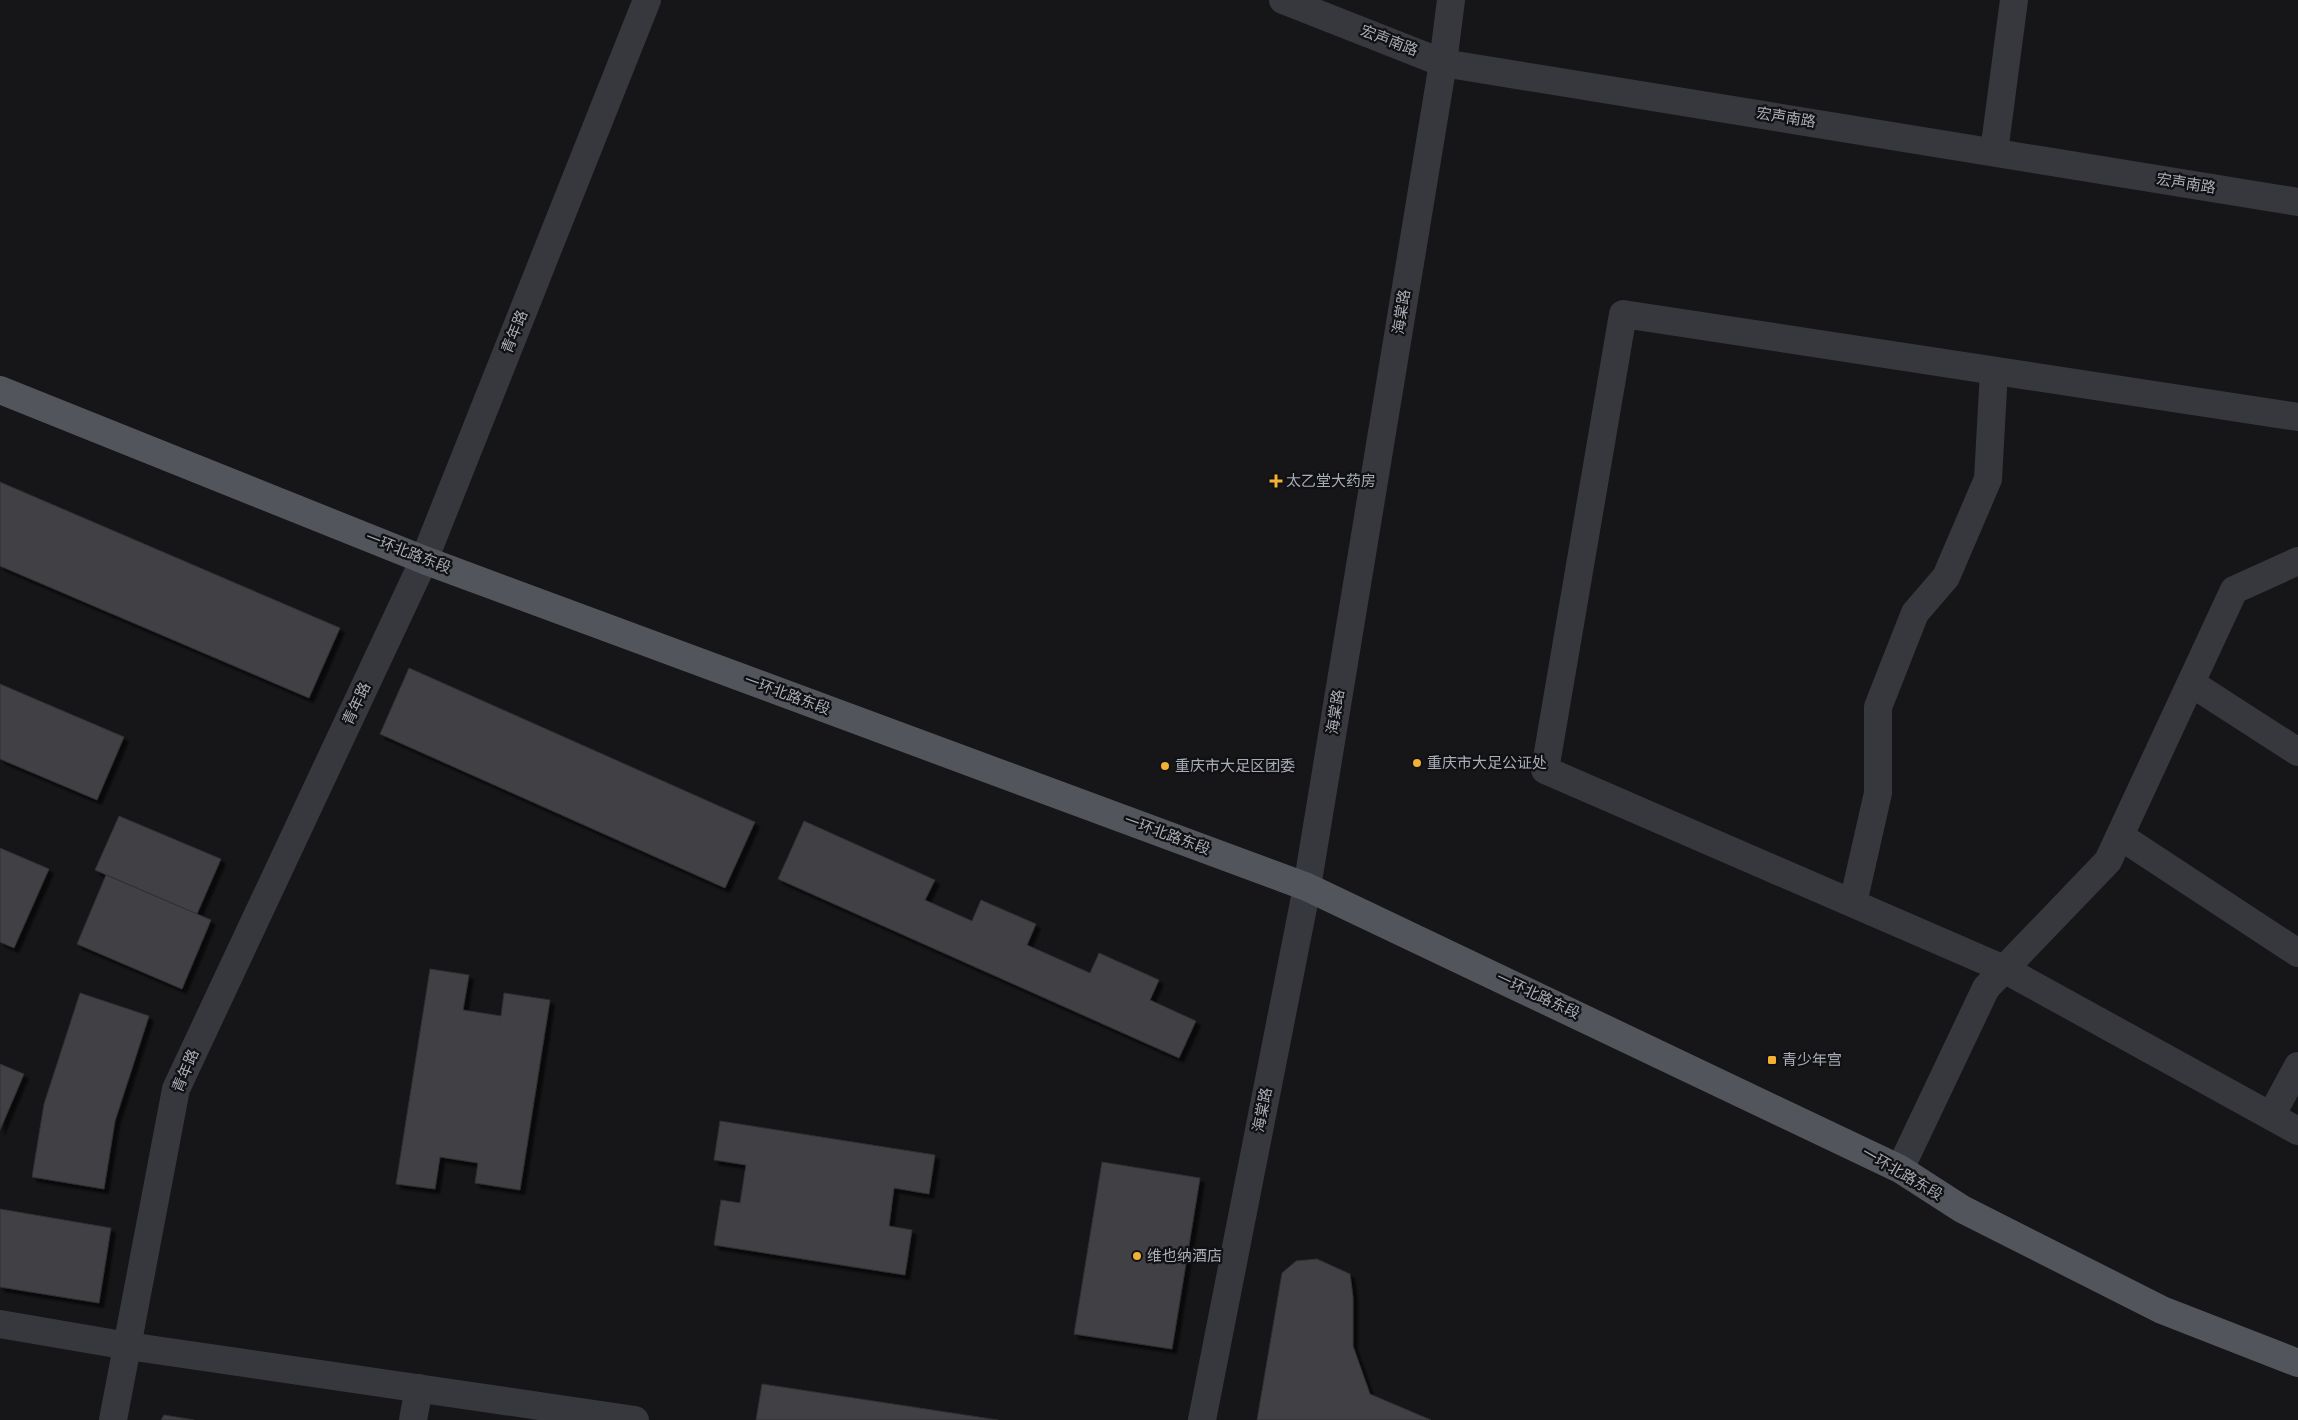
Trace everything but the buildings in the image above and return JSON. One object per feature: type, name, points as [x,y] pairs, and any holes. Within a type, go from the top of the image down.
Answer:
[{"type":"main road","name":"一环北路东段","points":[[0,390],[424,560],[1307,887],[1900,1169],[1962,1209],[2162,1310],[2298,1363]]},
{"type":"street","name":"青年路","points":[[113,1420],[176,1089],[424,560],[647,0]]},
{"type":"street","name":"宏声南路","points":[[1283,0],[1443,62],[2298,202]]},
{"type":"street","name":"海棠路","points":[[1202,1420],[1307,887],[1443,62],[1451,0]]},
{"type":"street","points":[[1994,152],[2014,0]]},
{"type":"street","points":[[2298,417],[1623,314],[1545,770],[2004,969],[2298,1131]]},
{"type":"street","points":[[1852,903],[1878,793],[1878,707],[1915,613],[1946,578],[1988,479],[1994,371]]},
{"type":"street","points":[[1900,1169],[1986,988],[2108,861],[2234,590],[2298,561]]},
{"type":"street","points":[[2191,683],[2298,752]]},
{"type":"street","points":[[2120,836],[2298,953]]},
{"type":"street","points":[[2271,1116],[2298,1066]]},
{"type":"street","points":[[0,1324],[128,1346],[635,1420]]},
{"type":"street","points":[[413,1420],[419,1388]]},
{"type":"place","name":"太乙堂大药房","points":[[1276,481]]},
{"type":"place","name":"重庆市大足公证处","points":[[1417,763]]},
{"type":"place","name":"重庆市大足区团委","points":[[1165,766]]},
{"type":"place","name":"青少年宫","points":[[1772,1060]]},
{"type":"place","name":"维也纳酒店","points":[[1137,1256]]}]
